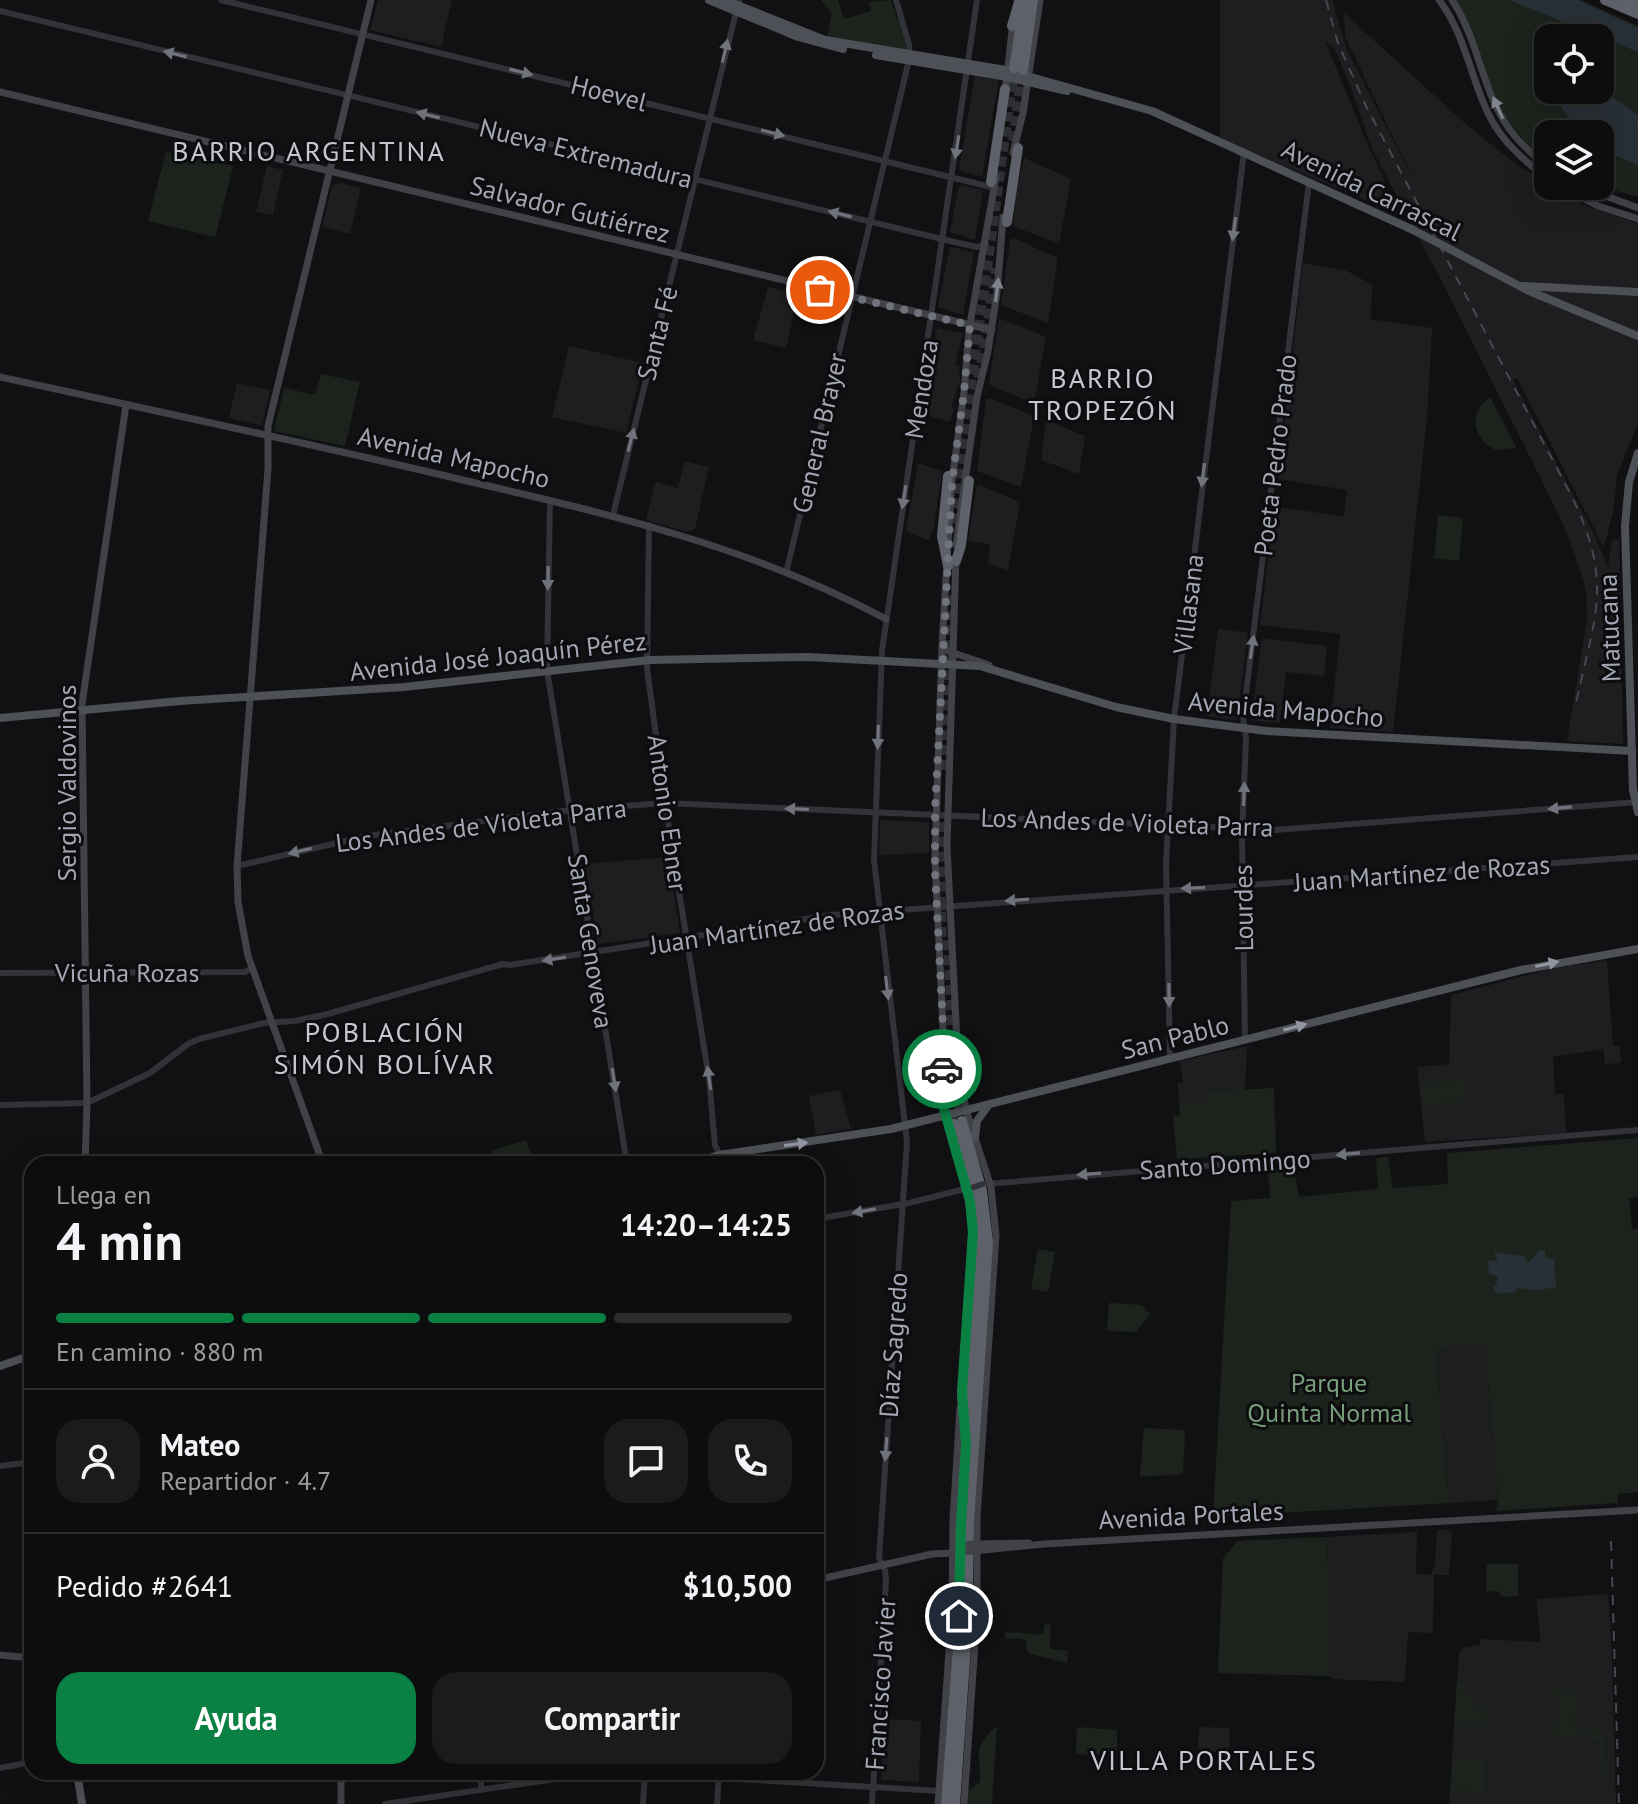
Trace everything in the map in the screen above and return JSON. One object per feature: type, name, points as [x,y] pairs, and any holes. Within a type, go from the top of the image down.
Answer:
[{"type":"highway","points":[[1012,26],[1017,0]]},
{"type":"highway","points":[[1018,74],[1025,0]]},
{"type":"highway","points":[[1018,74],[1033,0]]},
{"type":"highway","points":[[1605,0],[1638,14]]},
{"type":"highway","points":[[1624,0],[1638,6]]},
{"type":"highway","points":[[993,186],[1005,89]]},
{"type":"highway","points":[[1007,222],[1018,148]]},
{"type":"highway","points":[[948,476],[942,536],[952,563]]},
{"type":"highway","points":[[952,563],[961,545],[969,481]]},
{"type":"highway","points":[[942,1804],[952,1783],[968,1619],[969,1521],[988,1232],[982,1191],[957,1118]]},
{"type":"highway","points":[[957,1118],[974,1195],[979,1236],[961,1525],[952,1783],[959,1804]]},
{"type":"highway","points":[[976,1437],[986,1383]]},
{"type":"highway","points":[[962,1391],[966,1445]]},
{"type":"main road","points":[[320,1156],[252,968],[240,920],[237,866],[268,422],[371,0]]},
{"type":"main road","name":"Avenida Carrascal","points":[[709,0],[738,6]]},
{"type":"main road","name":"Avenida Carrascal","points":[[725,0],[817,44],[1018,74],[1162,115],[1411,229],[1537,295],[1638,336]]},
{"type":"main road","points":[[1005,89],[1018,74],[1040,0]]},
{"type":"main road","points":[[1439,0],[1462,41],[1495,126],[1515,151],[1534,167]]},
{"type":"main road","points":[[1452,0],[1470,35],[1502,118],[1534,154]]},
{"type":"main road","points":[[1012,26],[1023,113],[1018,148]]},
{"type":"main road","name":"Salvador Gutiérrez","points":[[0,92],[992,330]]},
{"type":"main road","points":[[975,1137],[957,1118],[942,1087],[943,1027],[935,815],[941,664],[952,563],[977,397],[992,330],[1000,238],[1012,156],[1023,113]]},
{"type":"main road","points":[[942,1804],[939,1791],[972,1243],[969,1188],[957,1118],[958,1062],[950,906],[948,815],[954,664],[952,482],[970,325],[977,276],[986,244],[993,186]]},
{"type":"main road","points":[[1586,200],[1638,219]]},
{"type":"main road","points":[[1611,200],[1638,208]]},
{"type":"main road","points":[[1515,284],[1638,292]]},
{"type":"main road","points":[[1537,295],[1547,286]]},
{"type":"main road","name":"Avenida Mapocho","points":[[0,377],[613,515],[786,573],[886,619]]},
{"type":"main road","name":"Sergio Valdovinos","points":[[85,1156],[82,712],[126,405]]},
{"type":"main road","name":"Matucana","points":[[1638,453],[1627,492],[1625,526],[1635,751],[1634,793],[1638,812]]},
{"type":"main road","name":"Avenida Mapocho","points":[[942,649],[1102,703],[1174,719],[1244,729],[1382,739],[1635,751]]},
{"type":"main road","name":"Avenida José Joaquín Pérez","points":[[0,718],[404,687],[647,661],[808,657],[954,664],[1001,671]]},
{"type":"main road","points":[[931,664],[941,674]]},
{"type":"main road","points":[[1632,698],[1638,729]]},
{"type":"main road","name":"San Pablo","points":[[700,1156],[957,1118],[990,1105],[1539,965],[1638,949]]},
{"type":"main road","points":[[959,1804],[977,1614],[975,1547],[996,1235],[975,1137],[977,1121],[990,1105]]},
{"type":"main road","points":[[0,1366],[24,1358]]},
{"type":"main road","name":"Avenida Portales","points":[[824,1578],[975,1547],[1341,1527],[1362,1529],[1412,1523],[1638,1510]]},
{"type":"main road","points":[[0,1655],[24,1657]]},
{"type":"main road","points":[[78,1780],[79,1804]]},
{"type":"main road","points":[[341,1780],[341,1804]]},
{"type":"street","name":"Hoevel","points":[[221,0],[993,186]]},
{"type":"street","points":[[896,0],[910,57]]},
{"type":"street","name":"Mendoza","points":[[879,911],[874,860],[881,661],[977,0]]},
{"type":"street","name":"Santa Fé","points":[[613,515],[738,6]]},
{"type":"street","name":"Nueva Extremadura","points":[[0,11],[943,239],[977,247],[986,244]]},
{"type":"street","name":"General Brayer","points":[[786,573],[910,57]]},
{"type":"street","name":"Villasana","points":[[1170,1059],[1167,889],[1174,719],[1244,152]]},
{"type":"street","name":"Poeta Pedro Prado","points":[[1244,729],[1246,691],[1309,182]]},
{"type":"street","name":"Santa Genoveva","points":[[550,500],[547,670],[626,1156]]},
{"type":"street","name":"Antonio Ebner","points":[[649,525],[647,661],[665,803],[709,1079],[715,1145],[719,1155]]},
{"type":"street","name":"Lourdes","points":[[1244,729],[1245,1040]]},
{"type":"street","name":"Los Andes de Violeta Parra","points":[[237,866],[367,836],[571,810],[665,803],[1283,829],[1638,801]]},
{"type":"street","name":"Juan Martínez de Rozas","points":[[87,1103],[150,1073],[195,1040],[217,1033],[316,1017],[503,964],[593,953],[819,916],[1638,857]]},
{"type":"street","name":"Díaz Sagredo","points":[[879,911],[907,1142],[879,1558],[882,1565]]},
{"type":"street","name":"Vicuña Rozas","points":[[0,973],[247,972],[252,968]]},
{"type":"street","points":[[0,1105],[87,1103]]},
{"type":"street","name":"Santo Domingo","points":[[824,1218],[903,1204],[987,1184],[1638,1130]]},
{"type":"street","points":[[0,1466],[24,1463]]},
{"type":"street","name":"Francisco Javier","points":[[872,1804],[886,1581],[882,1565]]},
{"type":"street","points":[[0,1768],[24,1764]]},
{"type":"street","points":[[481,1780],[481,1790]]},
{"type":"street","points":[[385,1804],[548,1780]]},
{"type":"street","points":[[643,1804],[645,1780]]},
{"type":"street","points":[[717,1804],[719,1780]]},
{"type":"street","points":[[783,1780],[939,1791]]},
{"type":"shaded area","points":[[378,0],[452,0],[441,47],[370,30]]},
{"type":"shaded area","points":[[1220,0],[1332,0],[1347,50],[1416,185],[1345,37],[1344,13],[1468,126],[1534,175],[1534,200],[1574,200],[1638,224],[1638,422],[1617,476],[1614,507],[1604,548],[1517,378],[1513,380],[1592,530],[1608,567],[1612,540],[1619,540],[1623,744],[1567,741],[1587,620],[1583,579],[1567,533],[1544,485],[1372,149],[1335,49],[1325,41],[1370,150],[1401,215],[1220,139]]},
{"type":"shaded area","points":[[1509,0],[1578,0],[1638,28],[1638,52],[1614,42],[1614,24],[1569,24]]},
{"type":"shaded area","points":[[975,75],[999,79],[982,177],[959,170]]},
{"type":"shaded area","points":[[1614,99],[1638,115],[1638,165],[1614,155],[1614,120],[1571,120],[1559,104],[1614,104]]},
{"type":"shaded area","points":[[1024,158],[1071,179],[1059,244],[1013,226],[1017,185]]},
{"type":"shaded area","points":[[267,166],[283,170],[273,215],[256,212]]},
{"type":"shaded area","points":[[340,183],[361,188],[350,234],[322,227],[332,186]]},
{"type":"shaded area","points":[[959,185],[983,190],[975,240],[950,232]]},
{"type":"shaded area","points":[[1013,238],[1058,258],[1048,323],[1001,305],[1010,240]]},
{"type":"shaded area","points":[[950,247],[974,252],[963,315],[938,307]]},
{"type":"shaded area","points":[[1303,263],[1347,271],[1373,285],[1370,319],[1432,328],[1427,418],[1393,732],[1330,728],[1340,634],[1260,625],[1274,507],[1344,516],[1347,490],[1278,479]]},
{"type":"shaded area","points":[[768,287],[798,295],[786,348],[753,340]]},
{"type":"shaded area","points":[[999,318],[1046,337],[1034,403],[989,383]]},
{"type":"shaded area","points":[[937,328],[963,333],[955,365],[959,366],[960,381],[950,422],[923,414]]},
{"type":"shaded area","points":[[569,346],[643,363],[626,433],[552,417]]},
{"type":"shaded area","points":[[237,383],[270,390],[262,426],[229,418]]},
{"type":"shaded area","points":[[986,399],[1034,416],[1021,487],[977,471]]},
{"type":"shaded area","points":[[1046,420],[1085,436],[1079,474],[1041,460]]},
{"type":"shaded area","points":[[685,461],[709,467],[695,529],[687,532],[646,520],[655,482],[678,488]]},
{"type":"shaded area","points":[[918,463],[942,471],[934,528],[929,541],[906,531]]},
{"type":"shaded area","points":[[977,484],[1020,502],[1008,571],[988,563],[990,544],[968,541]]},
{"type":"shaded area","points":[[1218,629],[1248,633],[1237,720],[1207,716]]},
{"type":"shaded area","points":[[1262,638],[1327,646],[1324,676],[1286,672],[1280,723],[1251,721]]},
{"type":"shaded area","points":[[880,820],[929,822],[929,853],[879,855]]},
{"type":"shaded area","points":[[668,857],[680,933],[598,944],[585,864]]},
{"type":"shaded area","points":[[1607,960],[1613,1046],[1620,1046],[1621,1063],[1605,1064],[1603,1049],[1553,1057],[1555,1094],[1564,1094],[1566,1133],[1425,1142],[1417,1067],[1449,1064],[1451,995],[1555,968]]},
{"type":"shaded area","points":[[1247,1046],[1245,1090],[1206,1092],[1205,1104],[1179,1104],[1178,1083],[1183,1083],[1180,1061]]},
{"type":"shaded area","points":[[840,1090],[851,1129],[816,1135],[809,1096]]},
{"type":"shaded area","points":[[1540,1250],[1545,1251],[1545,1258],[1554,1259],[1556,1287],[1540,1290],[1515,1288],[1516,1292],[1496,1294],[1493,1286],[1498,1276],[1489,1274],[1488,1261],[1498,1260],[1494,1252],[1524,1256],[1529,1262]]},
{"type":"shaded area","points":[[1482,1344],[1485,1347],[1498,1500],[1449,1503],[1436,1349]]},
{"type":"shaded area","points":[[1437,1530],[1452,1533],[1449,1575],[1434,1575],[1433,1633],[1408,1632],[1405,1682],[1331,1679],[1327,1537],[1417,1532],[1416,1574],[1431,1575],[1435,1564]]},
{"type":"shaded area","points":[[1608,1594],[1616,1804],[1449,1804],[1459,1653],[1465,1647],[1480,1645],[1481,1639],[1541,1642],[1536,1599]]},
{"type":"shaded area","points":[[884,1719],[921,1721],[919,1782],[881,1780]]},
{"type":"shaded area","points":[[1199,1727],[1230,1728],[1229,1753],[1198,1751]]},
{"type":"green space","points":[[821,0],[838,0],[844,19],[871,11],[869,2],[891,0],[908,48],[906,51],[827,38],[832,13]]},
{"type":"green space","points":[[1455,0],[1581,0],[1638,26],[1638,197],[1614,190],[1614,120],[1534,120],[1534,149],[1525,141],[1496,99],[1473,36]]},
{"type":"green space","points":[[166,152],[233,166],[215,237],[148,221]]},
{"type":"green space","points":[[321,374],[360,382],[345,446],[274,431],[284,388],[315,395]]},
{"type":"green space","points":[[1490,397],[1516,448],[1496,450],[1478,433],[1478,410]]},
{"type":"green space","points":[[1438,515],[1463,518],[1459,561],[1434,558]]},
{"type":"green space","points":[[1465,1079],[1467,1101],[1423,1105],[1421,1084]]},
{"type":"green space","points":[[1274,1088],[1276,1153],[1177,1159],[1173,1116],[1180,1115],[1179,1104],[1205,1104],[1206,1092]]},
{"type":"green space","name":"Parque Quinta Normal","points":[[1638,1138],[1638,1197],[1629,1198],[1632,1229],[1638,1229],[1638,1492],[1618,1494],[1618,1503],[1496,1511],[1498,1500],[1485,1347],[1482,1344],[1436,1349],[1449,1503],[1213,1517],[1231,1201],[1270,1198],[1268,1166],[1293,1165],[1299,1197],[1378,1189],[1376,1158],[1388,1157],[1393,1188],[1448,1184],[1447,1153]]},
{"type":"green space","points":[[526,1140],[531,1156],[493,1156],[491,1151]]},
{"type":"green space","points":[[1038,1249],[1055,1252],[1048,1292],[1031,1289]]},
{"type":"green space","points":[[1109,1303],[1142,1305],[1150,1314],[1136,1332],[1107,1331]]},
{"type":"green space","points":[[1144,1428],[1185,1430],[1183,1474],[1140,1477]]},
{"type":"green space","points":[[1327,1537],[1331,1676],[1218,1673],[1223,1558],[1238,1541]]},
{"type":"green space","points":[[1487,1564],[1518,1564],[1518,1596],[1501,1597],[1500,1592],[1486,1591]]},
{"type":"green space","points":[[1045,1624],[1051,1625],[1050,1649],[1068,1651],[1067,1663],[1031,1654],[1027,1651],[1026,1641],[1021,1638],[1005,1639],[1005,1632],[1043,1635]]},
{"type":"green space","points":[[1457,1682],[1465,1682],[1465,1694],[1474,1695],[1474,1706],[1487,1708],[1487,1726],[1454,1725]]},
{"type":"green space","points":[[1548,1689],[1577,1691],[1575,1730],[1596,1731],[1599,1723],[1603,1723],[1606,1780],[1601,1780],[1602,1765],[1598,1764],[1600,1741],[1552,1735],[1556,1728],[1558,1698],[1548,1697]]},
{"type":"green space","points":[[997,1726],[992,1804],[967,1804],[967,1791],[980,1782],[980,1746]]},
{"type":"green space","points":[[1077,1727],[1117,1730],[1117,1754],[1076,1754]]},
{"type":"green space","points":[[1453,1757],[1485,1760],[1484,1793],[1451,1790]]},
{"type":"tunnel","points":[[952,523],[1014,71]]},
{"type":"tunnel","points":[[1013,141],[1022,73]]},
{"type":"tunnel","points":[[979,378],[996,268]]},
{"type":"tunnel","points":[[941,770],[949,591]]},
{"type":"tunnel","points":[[939,822],[942,946]]},
{"type":"tunnel","points":[[948,940],[953,1048]]},
{"type":"tunnel","points":[[946,1038],[953,1122]]},
{"type":"tunnel","points":[[954,1072],[962,1120]]},
{"type":"railway","points":[[1326,0],[1338,43],[1366,106],[1584,525],[1593,552],[1597,599],[1576,703]]},
{"type":"railway","points":[[1611,1541],[1619,1804]]},
{"type":"way so far","points":[[820,290],[970,325],[952,482],[935,811],[942,1069]]},
{"type":"district","name":"BARRIO ARGENTINA","points":[[309,150]]},
{"type":"district","name":"BARRIO TROPEZÓN","points":[[1103,393]]},
{"type":"district","name":"POBLACIÓN SIMÓN BOLÍVAR","points":[[385,1047]]},
{"type":"district","name":"VILLA PORTALES","points":[[1204,1759]]},
{"type":"route","points":[[942,1069],[944,1109],[970,1201],[973,1233],[962,1391],[966,1445],[959,1616]]}]
